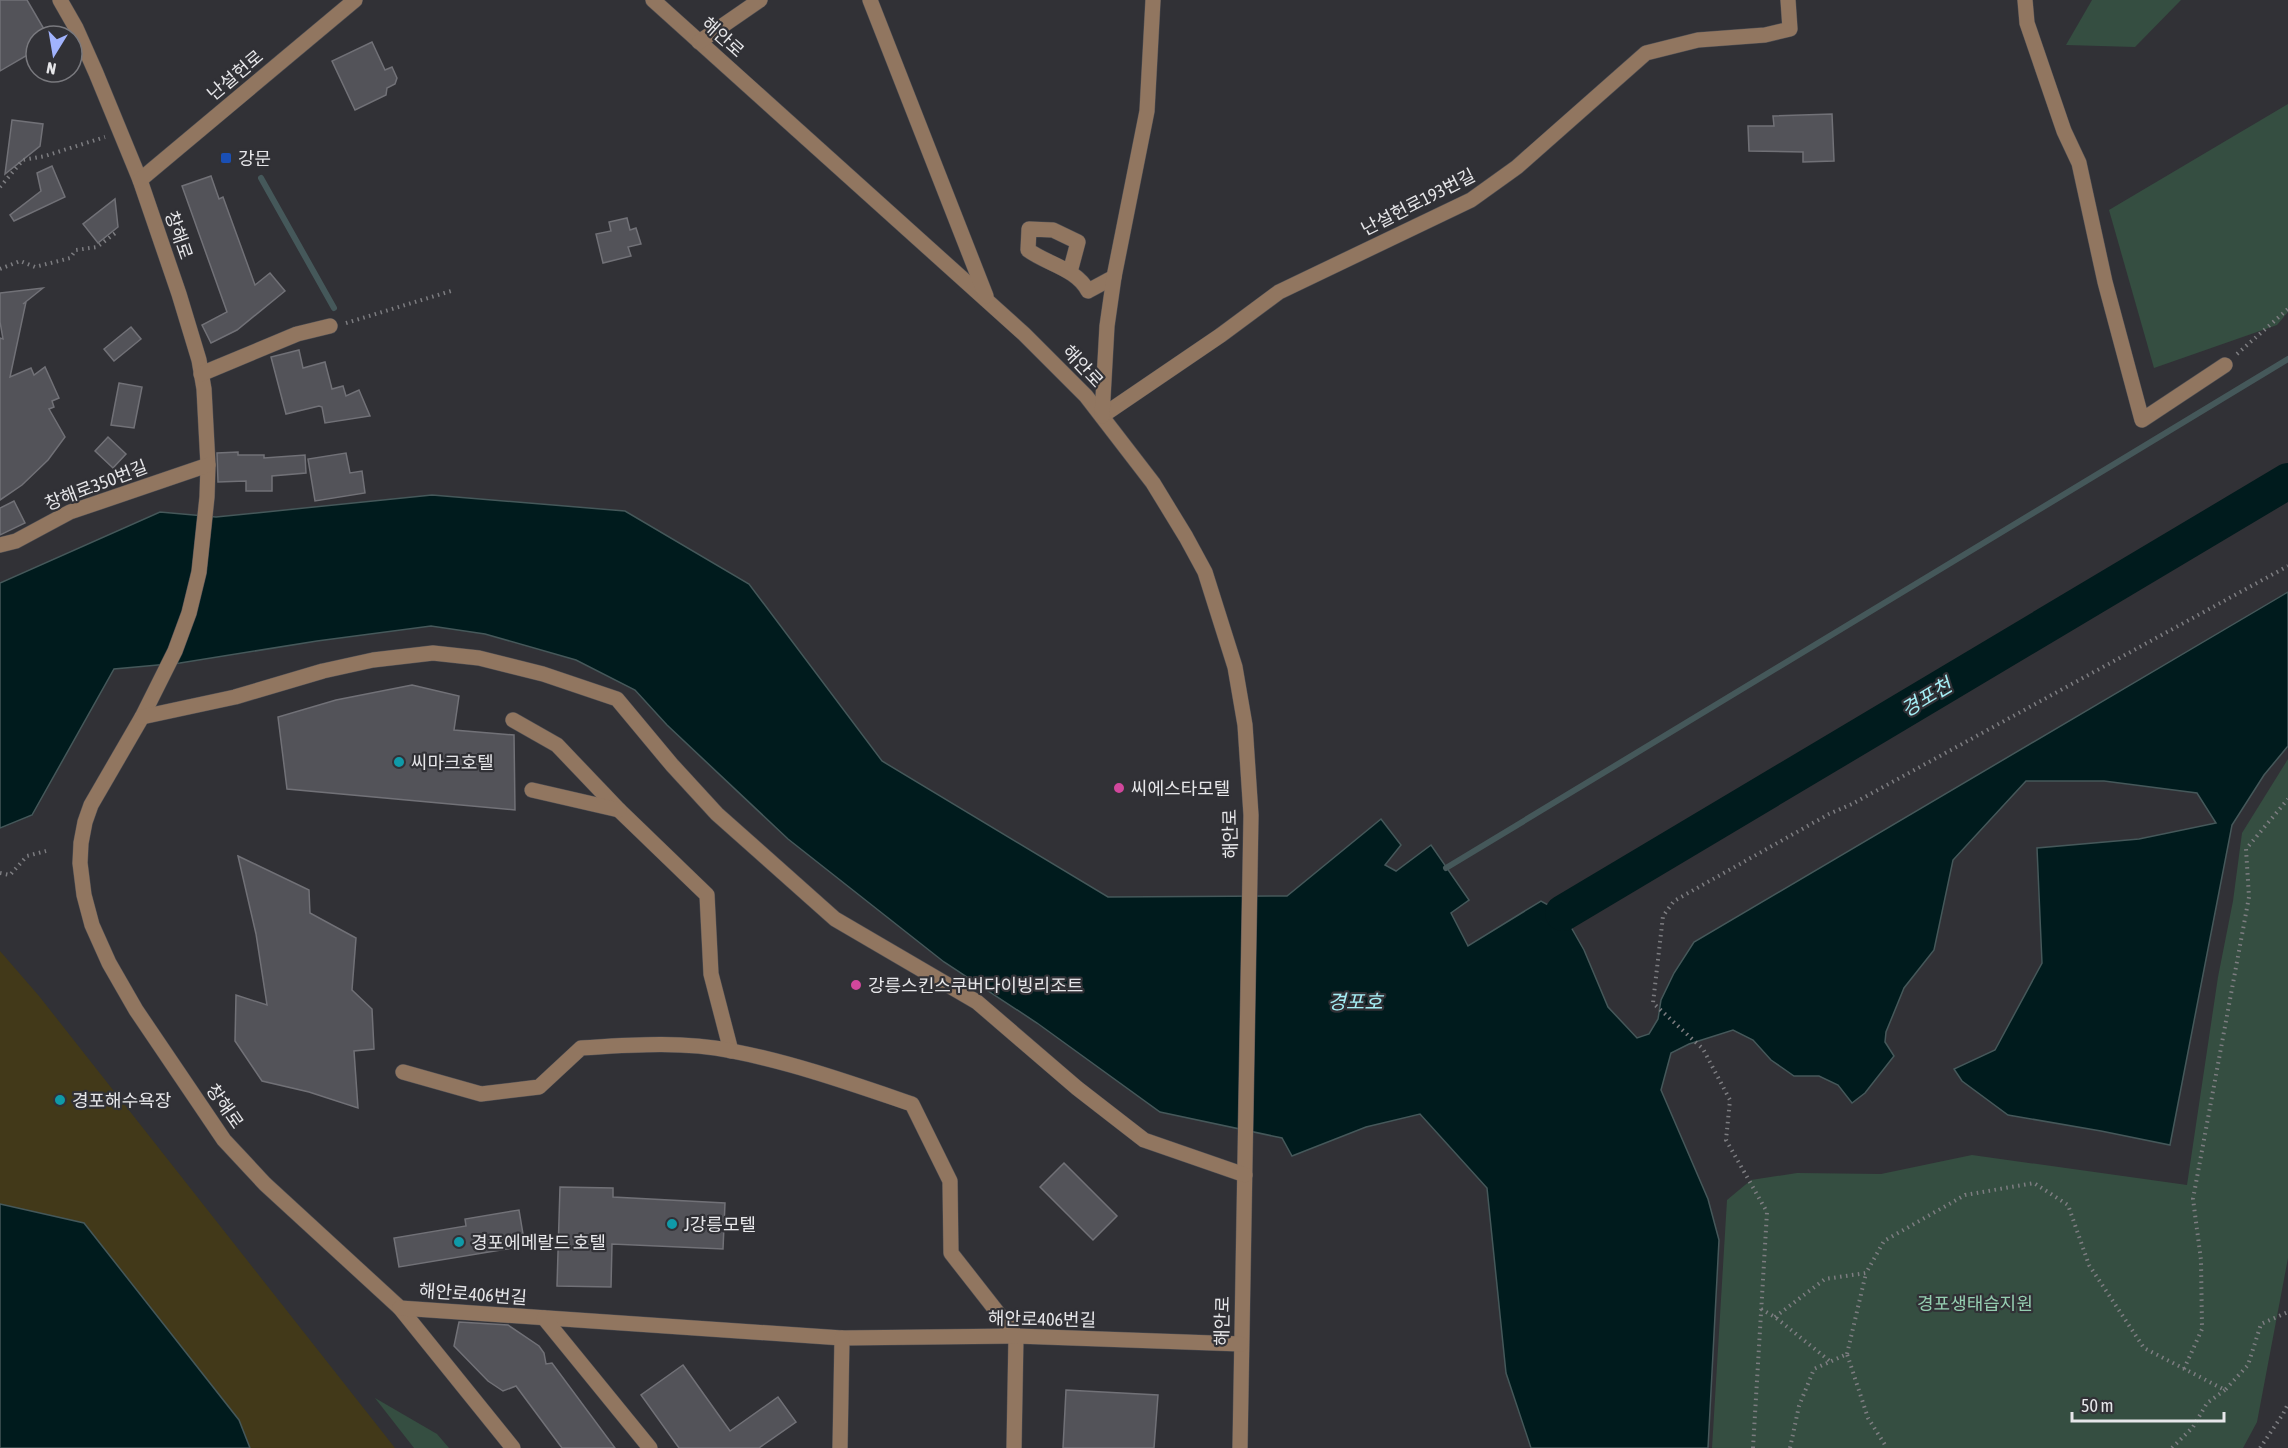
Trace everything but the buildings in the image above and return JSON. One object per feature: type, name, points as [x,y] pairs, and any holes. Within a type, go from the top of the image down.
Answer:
[{"type":"street","name":"창해로","points":[[60,0],[76,28],[140,180],[179,294],[201,374],[207,465],[207,497],[199,572],[189,613],[175,651],[142,717],[91,805],[85,822],[80,862],[84,895],[92,926],[109,963],[136,1010],[224,1140],[266,1184],[400,1308],[513,1448]]},
{"type":"street","name":"난설헌로","points":[[140,180],[355,0]]},
{"type":"street","name":"해안로","points":[[652,0],[987,299],[1063,371],[1102,416],[1153,483],[1205,572],[1235,668],[1245,725],[1251,815],[1240,1448]]},
{"type":"street","points":[[699,42],[760,0]]},
{"type":"street","points":[[870,0],[987,299]]},
{"type":"street","points":[[1102,416],[1107,327],[1114,277],[1147,111],[1153,0]]},
{"type":"street","name":"난설헌로193번길","points":[[1102,416],[1280,292],[1472,200],[1517,167],[1646,53],[1698,40],[1765,35],[1790,29],[1788,0]]},
{"type":"street","points":[[2025,0],[2026,23],[2064,131],[2079,163],[2105,282],[2142,420],[2225,365]]},
{"type":"street","points":[[1070,272],[1083,280],[1088,291],[1114,277]]},
{"type":"street","points":[[201,374],[297,334],[330,326]]},
{"type":"street","name":"창해로350번길","points":[[0,544],[16,541],[70,512],[207,465]]},
{"type":"street","points":[[142,717],[235,697],[322,671],[373,660],[433,653],[479,658],[543,674],[617,699],[672,765],[717,814],[835,919],[977,1002],[1077,1088],[1144,1140],[1245,1167]]},
{"type":"street","points":[[513,720],[557,746],[707,895],[711,974],[731,1051]]},
{"type":"street","points":[[532,790],[619,810]]},
{"type":"street","points":[[403,1072],[482,1094],[539,1087],[581,1048],[663,1044],[731,1051],[816,1072],[912,1104],[950,1180],[951,1253],[1016,1336],[1014,1448]]},
{"type":"street","name":"해안로406번길","points":[[400,1308],[842,1338],[1016,1336],[1241,1344]]},
{"type":"street","name":"해안로406번길","points":[[544,1318],[650,1448]]},
{"type":"street","points":[[840,1448],[842,1338]]},
{"type":"path","points":[[0,187],[23,160],[45,156],[120,132]]},
{"type":"path","points":[[0,269],[20,261],[35,267],[70,258],[75,250],[97,247],[118,231]]},
{"type":"path","points":[[330,326],[451,291]]},
{"type":"path","points":[[2225,365],[2288,309]]},
{"type":"path","points":[[1753,1448],[1767,1212],[1726,1140],[1730,1100],[1703,1049],[1653,1003],[1663,916],[1674,901],[1829,814],[1852,804],[2288,566]]},
{"type":"path","points":[[2184,1369],[2202,1329],[2200,1260],[2193,1199],[2250,897],[2246,849],[2288,799]]},
{"type":"path","points":[[0,873],[10,875],[27,856],[46,851]]},
{"type":"path","points":[[1887,1448],[1868,1418],[1847,1354],[1866,1273],[1884,1242],[1965,1195],[2034,1183],[2068,1205],[2089,1265],[2144,1348],[2225,1390]]},
{"type":"path","points":[[1775,1317],[1825,1279],[1866,1273]]},
{"type":"path","points":[[1761,1309],[1775,1317],[1831,1362]]},
{"type":"path","points":[[2172,1448],[2193,1426],[2207,1403],[2225,1390],[2248,1365],[2261,1324],[2288,1312]]},
{"type":"path","points":[[1790,1448],[1799,1406],[1814,1369],[1847,1354]]},
{"type":"path","points":[[2260,1448],[2288,1404]]},
{"type":"green space","points":[[2092,0],[2181,0],[2135,47],[2066,45]]},
{"type":"green space","points":[[2288,104],[2288,312],[2277,325],[2154,368],[2109,210]]},
{"type":"green space","name":"경포생태습지원","points":[[2288,759],[2288,1258],[2257,1422],[2243,1448],[1712,1448],[1727,1200],[1751,1180],[1797,1173],[1881,1174],[1972,1155],[2187,1185],[2242,833]]},
{"type":"green space","points":[[375,1398],[437,1434],[449,1448],[414,1448]]},
{"type":"sand","name":"경포해수욕장","points":[[0,951],[39,996],[395,1448],[250,1448],[239,1420],[84,1223],[0,1204]]},
{"type":"water","name":"경포호","points":[[432,495],[625,511],[749,584],[882,761],[1108,897],[1287,896],[1381,819],[1401,845],[1385,865],[1396,871],[1431,845],[1469,900],[1451,913],[1468,946],[1541,901],[1563,913],[1584,950],[1608,1007],[1637,1038],[1649,1034],[1658,1019],[1661,1000],[1674,973],[1694,942],[2288,592],[2288,746],[2264,775],[2232,825],[2170,1145],[2008,1115],[1962,1081],[1954,1069],[1995,1050],[2042,963],[2037,848],[2139,839],[2216,823],[2197,793],[2104,781],[2026,781],[1953,860],[1934,950],[1904,988],[1886,1032],[1885,1042],[1894,1056],[1865,1093],[1852,1103],[1838,1085],[1819,1076],[1794,1076],[1771,1060],[1753,1040],[1733,1030],[1689,1044],[1671,1053],[1661,1090],[1708,1199],[1719,1240],[1708,1448],[1531,1448],[1506,1373],[1487,1188],[1420,1114],[1366,1127],[1292,1156],[1282,1138],[1160,1112],[1037,1023],[944,962],[788,839],[667,725],[635,690],[576,660],[485,634],[431,626],[180,663],[114,669],[32,815],[0,828],[0,583],[160,512],[216,517]]},
{"type":"water","points":[[0,1204],[84,1223],[239,1420],[250,1448],[0,1448]]},
{"type":"waterway","points":[[261,178],[334,308]]},
{"type":"waterway","points":[[1446,868],[2288,359]]},
{"type":"waterway","name":"경포천","points":[[1563,913],[2288,481]]},
{"type":"place","name":"강문","points":[[226,158]]},
{"type":"place","name":"씨마크호텔","points":[[399,762]]},
{"type":"place","name":"씨에스타모텔","points":[[1119,788]]},
{"type":"place","name":"강릉스킨스쿠버다이빙리조트","points":[[856,985]]},
{"type":"place","name":"경포해수욕장","points":[[60,1100]]},
{"type":"place","name":"J강릉모텔","points":[[672,1224]]},
{"type":"place","name":"경포에메랄드 호텔","points":[[459,1242]]}]
